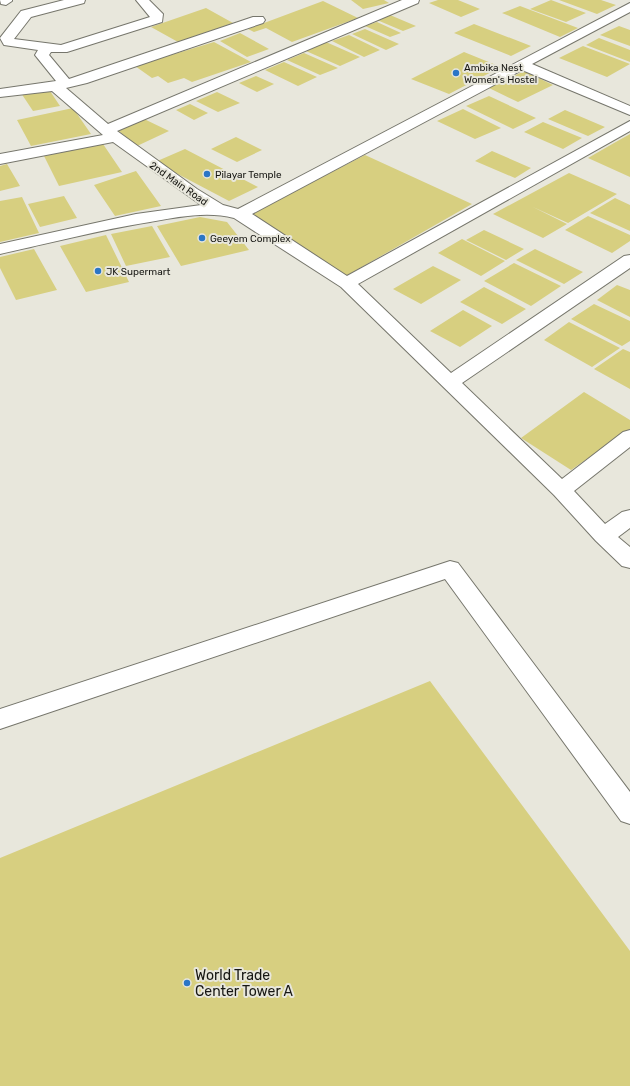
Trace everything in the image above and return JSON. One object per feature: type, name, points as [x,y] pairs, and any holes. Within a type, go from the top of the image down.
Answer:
[{"type":"street","points":[[76,0],[26,14],[7,38],[10,42],[15,43],[62,49],[157,19],[157,14],[142,0]]},
{"type":"street","points":[[0,159],[110,133],[408,1]]},
{"type":"street","points":[[240,214],[630,7]]},
{"type":"street","points":[[0,93],[60,84],[168,52],[258,20]]},
{"type":"street","name":"2nd Main Road","points":[[46,48],[42,56],[60,84],[110,133],[191,192],[218,209],[240,214],[347,283],[561,490],[604,536],[630,560]]},
{"type":"street","points":[[522,65],[630,110]]},
{"type":"street","points":[[347,283],[630,125]]},
{"type":"street","points":[[0,249],[154,216],[188,210],[218,209]]},
{"type":"street","points":[[450,382],[630,260]]},
{"type":"street","points":[[561,490],[630,437]]},
{"type":"street","points":[[604,536],[630,517]]},
{"type":"street","points":[[0,719],[450,569],[630,813]]},
{"type":"building","points":[[351,0],[384,0],[389,3],[363,9]]},
{"type":"building","points":[[438,0],[458,0],[480,9],[461,17],[429,3]]},
{"type":"building","points":[[551,0],[586,13],[566,22],[530,9]]},
{"type":"building","points":[[559,0],[601,0],[616,5],[597,14]]},
{"type":"building","points":[[323,1],[358,18],[292,42],[266,28],[254,32],[248,29]]},
{"type":"building","points":[[520,6],[578,28],[560,37],[502,13]]},
{"type":"building","points":[[206,8],[233,23],[178,42],[151,27]]},
{"type":"building","points":[[390,15],[416,26],[403,31],[377,20]]},
{"type":"building","points":[[377,22],[401,33],[390,37],[365,26]]},
{"type":"building","points":[[474,24],[531,46],[511,56],[454,33]]},
{"type":"building","points":[[619,26],[630,30],[630,46],[600,35]]},
{"type":"building","points":[[365,29],[399,44],[386,50],[352,34]]},
{"type":"building","points":[[240,33],[269,49],[247,57],[220,41]]},
{"type":"building","points":[[349,35],[380,50],[364,57],[332,41]]},
{"type":"building","points":[[599,38],[630,50],[630,62],[586,45]]},
{"type":"building","points":[[214,42],[251,62],[192,82],[184,78],[168,83],[158,76],[152,78],[135,66]]},
{"type":"building","points":[[326,42],[360,57],[340,66],[306,51]]},
{"type":"building","points":[[583,46],[630,64],[607,77],[559,58]]},
{"type":"building","points":[[464,52],[501,67],[449,94],[411,79]]},
{"type":"building","points":[[304,53],[338,68],[320,75],[287,60]]},
{"type":"building","points":[[284,62],[317,77],[298,86],[265,70]]},
{"type":"building","points":[[524,71],[553,85],[518,102],[489,88]]},
{"type":"building","points":[[256,76],[274,84],[257,92],[239,83]]},
{"type":"building","points":[[48,88],[60,106],[33,111],[21,93]]},
{"type":"building","points":[[217,92],[240,103],[218,112],[196,101]]},
{"type":"building","points":[[489,96],[536,118],[513,129],[466,106]]},
{"type":"building","points":[[190,104],[208,113],[194,120],[176,110]]},
{"type":"building","points":[[73,108],[91,134],[31,146],[17,120]]},
{"type":"building","points":[[463,109],[501,128],[475,139],[437,121]]},
{"type":"building","points":[[565,110],[605,127],[588,136],[548,119]]},
{"type":"building","points":[[142,118],[169,131],[137,146],[115,128]]},
{"type":"building","points":[[543,122],[582,138],[563,149],[524,132]]},
{"type":"building","points":[[630,134],[630,177],[588,158],[614,143]]},
{"type":"building","points":[[236,137],[262,150],[237,162],[211,149]]},
{"type":"building","points":[[103,144],[122,172],[59,186],[44,156]]},
{"type":"building","name":"Pilayar Temple","points":[[185,149],[258,187],[229,201],[155,162]]},
{"type":"building","points":[[492,151],[531,168],[515,178],[475,161]]},
{"type":"building","points":[[365,155],[472,204],[346,276],[248,215]]},
{"type":"building","points":[[7,164],[20,186],[0,191],[0,166]]},
{"type":"building","points":[[136,171],[161,206],[115,216],[94,185]]},
{"type":"building","points":[[569,173],[617,194],[568,223],[533,207],[567,224],[543,238],[493,214]]},
{"type":"building","points":[[64,196],[77,218],[40,227],[28,204]]},
{"type":"building","points":[[22,197],[39,233],[0,242],[0,201]]},
{"type":"building","points":[[615,198],[630,205],[630,231],[590,213]]},
{"type":"building","points":[[588,216],[630,235],[630,241],[612,253],[565,230]]},
{"type":"building","name":"Geeyem Complex","points":[[200,217],[227,222],[249,250],[181,266],[157,226]]},
{"type":"building","points":[[152,226],[170,257],[126,266],[111,234]]},
{"type":"building","points":[[484,230],[524,249],[506,260],[466,240]]},
{"type":"building","name":"JK Supermart","points":[[106,235],[129,282],[86,292],[60,246]]},
{"type":"building","points":[[462,239],[505,261],[481,276],[438,253]]},
{"type":"building","points":[[34,249],[57,290],[16,300],[0,268],[0,257]]},
{"type":"building","points":[[535,249],[583,272],[564,284],[516,260]]},
{"type":"building","points":[[514,263],[561,286],[531,306],[484,281]]},
{"type":"building","points":[[433,266],[461,280],[421,304],[393,289]]},
{"type":"building","points":[[617,285],[630,290],[630,317],[597,300]]},
{"type":"building","points":[[484,287],[526,309],[502,324],[460,302]]},
{"type":"building","points":[[594,304],[630,321],[630,341],[622,346],[571,319]]},
{"type":"building","points":[[463,310],[492,326],[460,347],[430,331]]},
{"type":"building","points":[[569,322],[620,348],[592,367],[544,340]]},
{"type":"building","points":[[623,349],[630,352],[630,389],[594,369]]},
{"type":"building","points":[[584,392],[630,420],[630,429],[571,470],[521,438]]},
{"type":"building","name":"World Trade Center Tower A","points":[[430,681],[630,951],[630,1086],[0,1086],[0,858]]},
{"type":"place","name":"Ambika Nest Women's Hostel","points":[[456,73]]},
{"type":"place","name":"Pilayar Temple","points":[[207,174]]},
{"type":"place","name":"Geeyem Complex","points":[[202,238]]},
{"type":"place","name":"JK Supermart","points":[[98,271]]},
{"type":"place","name":"World Trade Center Tower A","points":[[187,983]]}]
